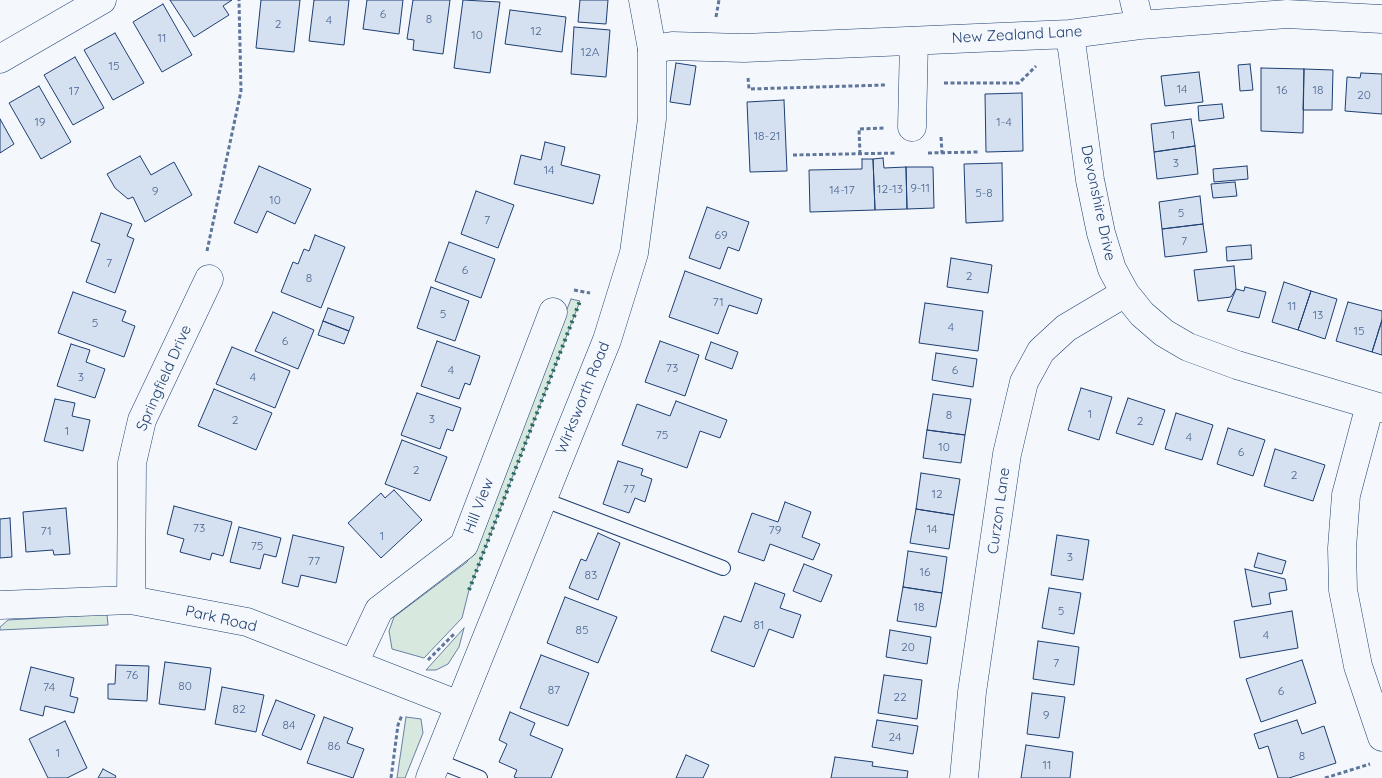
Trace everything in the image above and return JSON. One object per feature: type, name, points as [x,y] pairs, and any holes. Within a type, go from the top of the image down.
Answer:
[{"type":"street","points":[[0,59],[102,0]]},
{"type":"street","name":"Wirksworth Road","points":[[434,769],[607,340],[634,254],[652,119],[652,49],[643,0]]},
{"type":"street","name":"New Zealand Lane","points":[[652,49],[1070,34],[1137,12],[1287,14],[1382,19]]},
{"type":"street","name":"Devonshire Drive","points":[[1070,34],[1090,180],[1099,224],[1112,269],[1125,293],[1142,314],[1164,333],[1188,347],[1237,365],[1376,407]]},
{"type":"street","points":[[909,140],[914,41]]},
{"type":"street","name":"Springfield Drive","points":[[131,600],[132,463],[142,420],[209,279]]},
{"type":"street","name":"Curzon Lane","points":[[964,778],[972,692],[1007,454],[1024,382],[1041,351],[1066,328],[1125,293]]},
{"type":"street","name":"Hill View","points":[[354,663],[379,610],[464,545],[553,312]]},
{"type":"street","points":[[1376,407],[1346,495],[1342,548],[1343,590],[1358,666],[1382,736]]},
{"type":"street","name":"Park Road","points":[[0,605],[131,600],[247,622],[459,706]]},
{"type":"lane","points":[[542,499],[723,568]]},
{"type":"lane","points":[[434,769],[480,778]]},
{"type":"path","points":[[209,279],[207,250],[241,91],[239,0]]},
{"type":"path","points":[[793,155],[909,140]]},
{"type":"path","points":[[924,153],[980,152]]},
{"type":"path","points":[[553,312],[568,289],[620,300]]},
{"type":"path","points":[[1325,778],[1374,762]]},
{"type":"shaded area","points":[[571,299],[580,301],[469,590],[462,618],[424,658],[392,649],[389,631],[394,617],[467,562]]},
{"type":"shaded area","points":[[107,614],[108,625],[0,630],[0,627],[8,620]]},
{"type":"shaded area","points":[[464,628],[459,647],[448,664],[436,670],[426,670]]},
{"type":"shaded area","points":[[406,717],[421,719],[423,733],[405,778],[397,778]]},
{"type":"building","points":[[170,0],[232,0],[223,6],[229,15],[194,37]]},
{"type":"building","points":[[261,0],[300,0],[294,52],[256,48]]},
{"type":"building","points":[[314,0],[349,0],[344,45],[309,41]]},
{"type":"building","points":[[367,0],[403,0],[399,34],[363,29]]},
{"type":"building","points":[[413,0],[450,0],[443,54],[413,50],[414,40],[407,39]]},
{"type":"building","points":[[463,0],[500,2],[490,73],[454,68]]},
{"type":"building","points":[[580,0],[608,0],[606,24],[578,22]]},
{"type":"building","points":[[163,4],[192,55],[162,72],[133,22]]},
{"type":"building","points":[[510,10],[566,17],[562,52],[505,44]]},
{"type":"building","points":[[574,27],[610,30],[606,77],[571,74]]},
{"type":"building","points":[[115,33],[144,83],[113,100],[84,50]]},
{"type":"building","points":[[75,57],[104,108],[73,125],[44,75]]},
{"type":"building","points":[[676,63],[696,66],[690,105],[670,102]]},
{"type":"building","points":[[1250,64],[1253,90],[1240,91],[1238,65]]},
{"type":"building","points":[[1261,68],[1304,69],[1303,133],[1261,131]]},
{"type":"building","points":[[1304,69],[1333,70],[1332,110],[1303,110]]},
{"type":"building","points":[[1199,72],[1203,102],[1165,106],[1161,76]]},
{"type":"building","points":[[1361,73],[1382,74],[1382,114],[1345,111],[1347,77],[1360,78]]},
{"type":"building","points":[[39,86],[71,142],[41,159],[9,103]]},
{"type":"building","points":[[1022,93],[1023,151],[986,152],[985,94]]},
{"type":"building","points":[[784,100],[787,171],[750,172],[747,102]]},
{"type":"building","points":[[1222,104],[1224,118],[1199,121],[1198,106]]},
{"type":"building","points":[[0,119],[14,144],[0,153]]},
{"type":"building","points":[[1191,119],[1195,146],[1154,152],[1151,124]]},
{"type":"building","points":[[545,142],[565,147],[561,165],[600,175],[593,204],[514,184],[521,155],[541,160]]},
{"type":"building","points":[[1195,146],[1198,174],[1157,179],[1154,152]]},
{"type":"building","points":[[140,156],[151,175],[174,162],[192,195],[145,222],[133,197],[128,199],[115,188],[107,174]]},
{"type":"building","points":[[883,158],[884,168],[906,167],[907,209],[875,210],[873,159]]},
{"type":"building","points":[[862,159],[873,159],[875,210],[810,212],[809,170],[862,169]]},
{"type":"building","points":[[1002,163],[1003,221],[966,223],[964,164]]},
{"type":"building","points":[[259,166],[311,189],[295,224],[267,211],[257,233],[234,223]]},
{"type":"building","points":[[1247,166],[1248,179],[1214,182],[1213,169]]},
{"type":"building","points":[[906,167],[933,167],[934,208],[907,209]]},
{"type":"building","points":[[1235,182],[1237,196],[1213,198],[1211,184]]},
{"type":"building","points":[[476,191],[514,205],[498,248],[461,234]]},
{"type":"building","points":[[1200,196],[1203,224],[1162,229],[1159,202]]},
{"type":"building","points":[[707,207],[749,222],[739,251],[728,247],[720,269],[689,258]]},
{"type":"building","points":[[101,213],[132,224],[127,236],[134,239],[115,293],[86,282],[100,244],[91,241]]},
{"type":"building","points":[[1203,224],[1207,252],[1165,257],[1162,229]]},
{"type":"building","points":[[315,235],[345,247],[321,308],[281,292],[293,262],[298,264],[304,249],[309,251]]},
{"type":"building","points":[[449,242],[495,259],[481,298],[435,281]]},
{"type":"building","points":[[1251,245],[1252,259],[1227,261],[1226,247]]},
{"type":"building","points":[[951,258],[992,265],[988,293],[947,287]]},
{"type":"building","points":[[1234,266],[1236,289],[1231,297],[1198,301],[1194,270]]},
{"type":"building","points":[[685,271],[762,299],[757,314],[729,305],[718,334],[669,317]]},
{"type":"building","points":[[1284,282],[1311,291],[1298,330],[1272,322]]},
{"type":"building","points":[[431,287],[469,301],[455,341],[417,328]]},
{"type":"building","points":[[1245,287],[1266,292],[1259,318],[1227,311],[1236,289],[1244,291]]},
{"type":"building","points":[[1311,291],[1337,299],[1325,339],[1298,330]]},
{"type":"building","points":[[73,292],[126,311],[122,321],[135,326],[124,357],[58,333]]},
{"type":"building","points":[[1348,302],[1382,311],[1382,320],[1372,352],[1336,341]]},
{"type":"building","points":[[925,303],[983,311],[978,351],[919,343]]},
{"type":"building","points":[[328,308],[354,317],[349,331],[323,321]]},
{"type":"building","points":[[273,312],[314,330],[298,369],[255,351]]},
{"type":"building","points":[[1382,320],[1382,355],[1372,352]]},
{"type":"building","points":[[323,321],[349,331],[344,344],[318,335]]},
{"type":"building","points":[[437,341],[480,356],[470,385],[465,383],[459,399],[421,386]]},
{"type":"building","points":[[660,341],[699,355],[685,396],[645,382]]},
{"type":"building","points":[[711,342],[738,352],[732,369],[705,359]]},
{"type":"building","points":[[71,344],[90,350],[86,362],[105,369],[95,398],[57,386]]},
{"type":"building","points":[[232,347],[290,371],[275,408],[216,384]]},
{"type":"building","points":[[936,353],[977,359],[973,387],[932,380]]},
{"type":"building","points":[[1081,388],[1112,397],[1099,440],[1068,430]]},
{"type":"building","points":[[214,389],[272,413],[256,450],[198,426]]},
{"type":"building","points":[[417,393],[461,408],[453,431],[447,429],[440,449],[401,435]]},
{"type":"building","points":[[933,394],[971,399],[965,435],[927,430]]},
{"type":"building","points":[[1128,398],[1165,410],[1153,445],[1116,433]]},
{"type":"building","points":[[55,399],[75,403],[72,416],[90,420],[83,451],[44,441]]},
{"type":"building","points":[[676,401],[727,420],[720,438],[700,431],[687,468],[622,445],[637,404],[670,416]]},
{"type":"building","points":[[1176,413],[1213,425],[1202,460],[1165,449]]},
{"type":"building","points":[[1228,428],[1265,440],[1253,476],[1217,464]]},
{"type":"building","points":[[927,430],[965,435],[961,463],[923,458]]},
{"type":"building","points":[[402,440],[447,457],[430,501],[385,484]]},
{"type":"building","points":[[1275,449],[1325,465],[1313,501],[1264,486]]},
{"type":"building","points":[[618,461],[643,469],[641,475],[652,479],[645,502],[635,498],[629,513],[603,504]]},
{"type":"building","points":[[921,473],[960,479],[954,515],[916,509]]},
{"type":"building","points":[[394,490],[422,520],[381,558],[348,523],[381,493],[385,498]]},
{"type":"building","points":[[785,502],[811,512],[802,537],[820,544],[813,560],[770,544],[764,561],[738,552],[752,513],[778,522]]},
{"type":"building","points":[[174,506],[232,522],[223,556],[212,553],[210,560],[180,552],[184,539],[167,534]]},
{"type":"building","points":[[66,508],[70,554],[54,555],[53,550],[26,552],[23,512]]},
{"type":"building","points":[[916,509],[954,515],[949,549],[910,543]]},
{"type":"building","points":[[10,518],[12,557],[0,558],[0,519]]},
{"type":"building","points":[[239,527],[281,538],[276,557],[264,554],[260,569],[230,562]]},
{"type":"building","points":[[598,533],[620,543],[598,600],[569,588],[581,559],[586,561]]},
{"type":"building","points":[[293,535],[344,547],[336,583],[301,575],[298,587],[282,583]]},
{"type":"building","points":[[1057,535],[1089,540],[1083,580],[1051,575]]},
{"type":"building","points":[[908,551],[947,557],[942,593],[903,587]]},
{"type":"building","points":[[1258,553],[1286,561],[1282,574],[1254,567]]},
{"type":"building","points":[[804,564],[832,575],[821,602],[793,591]]},
{"type":"building","points":[[1245,569],[1285,579],[1287,590],[1269,593],[1271,604],[1252,607]]},
{"type":"building","points":[[755,583],[785,594],[780,608],[801,615],[793,638],[769,629],[754,667],[711,651],[724,616],[741,622]]},
{"type":"building","points":[[903,587],[942,593],[936,627],[897,621]]},
{"type":"building","points":[[1049,588],[1081,593],[1074,634],[1042,628]]},
{"type":"building","points":[[565,597],[617,617],[598,663],[547,643]]},
{"type":"building","points":[[1292,611],[1298,648],[1240,658],[1234,621]]},
{"type":"building","points":[[890,630],[931,637],[927,664],[886,657]]},
{"type":"building","points":[[1038,641],[1079,647],[1074,685],[1033,679]]},
{"type":"building","points":[[541,655],[589,673],[568,726],[520,708]]},
{"type":"building","points":[[1302,660],[1316,703],[1261,722],[1246,679]]},
{"type":"building","points":[[165,662],[211,668],[205,710],[159,704]]},
{"type":"building","points":[[116,665],[149,666],[147,701],[108,699],[108,684],[115,684]]},
{"type":"building","points":[[31,667],[74,678],[70,696],[78,698],[74,713],[45,706],[43,716],[20,710]]},
{"type":"building","points":[[884,675],[922,680],[917,719],[878,713]]},
{"type":"building","points":[[222,687],[264,695],[256,732],[215,724]]},
{"type":"building","points":[[1032,693],[1065,697],[1059,738],[1027,734]]},
{"type":"building","points":[[276,700],[315,715],[301,750],[262,735]]},
{"type":"building","points":[[510,712],[535,723],[530,735],[563,749],[551,778],[517,778],[514,777],[517,770],[499,762],[507,744],[499,740]]},
{"type":"building","points":[[324,717],[353,728],[347,743],[364,749],[353,778],[307,763]]},
{"type":"building","points":[[877,720],[918,726],[913,754],[872,747]]},
{"type":"building","points":[[1297,720],[1302,734],[1324,726],[1336,763],[1289,778],[1278,778],[1268,746],[1259,749],[1254,734]]},
{"type":"building","points":[[65,721],[87,768],[67,778],[48,778],[29,739]]},
{"type":"building","points":[[1026,745],[1073,752],[1070,778],[1021,778]]},
{"type":"building","points":[[686,755],[709,765],[703,778],[676,778]]},
{"type":"building","points":[[835,757],[873,762],[872,766],[908,771],[907,778],[831,778]]},
{"type":"building","points":[[103,769],[116,776],[115,778],[98,778]]},
{"type":"hedge","points":[[469,590],[580,301]]}]
